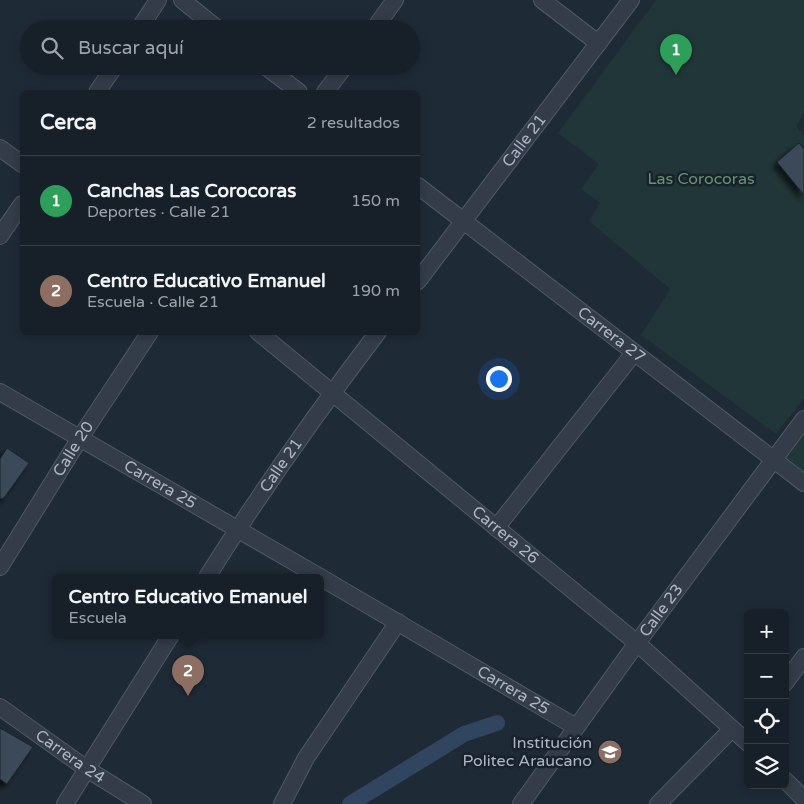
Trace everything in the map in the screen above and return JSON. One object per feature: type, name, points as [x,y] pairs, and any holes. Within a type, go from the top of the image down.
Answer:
[{"type":"street","points":[[146,20],[158,0]]},
{"type":"street","points":[[182,0],[207,20]]},
{"type":"street","points":[[381,20],[395,0]]},
{"type":"street","points":[[542,0],[598,44]]},
{"type":"street","name":"Calle 21","points":[[420,278],[631,0]]},
{"type":"street","points":[[99,90],[109,75]]},
{"type":"street","points":[[277,75],[296,90]]},
{"type":"street","points":[[327,90],[338,75]]},
{"type":"street","points":[[0,148],[20,163]]},
{"type":"street","name":"Carrera 27","points":[[420,188],[804,483]]},
{"type":"street","points":[[0,236],[20,207]]},
{"type":"street","name":"Calle 20","points":[[0,567],[80,438],[148,335]]},
{"type":"street","name":"Carrera 26","points":[[262,335],[637,643],[744,738]]},
{"type":"street","name":"Calle 21","points":[[209,574],[332,393],[376,335]]},
{"type":"street","points":[[496,528],[634,353]]},
{"type":"street","name":"Carrera 25","points":[[0,392],[315,574]]},
{"type":"street","name":"Calle 23","points":[[521,804],[637,643],[804,419]]},
{"type":"street","name":"Carrera 25","points":[[324,579],[576,727]]},
{"type":"street","points":[[282,804],[306,758],[398,622]]},
{"type":"street","points":[[65,804],[168,639]]},
{"type":"street","points":[[789,678],[804,657]]},
{"type":"street","name":"Carrera 24","points":[[0,707],[86,769],[143,804]]},
{"type":"street","points":[[658,804],[732,729]]},
{"type":"street","points":[[789,784],[804,799]]},
{"type":"green space","name":"Las Corocoras","points":[[656,0],[804,0],[804,111],[797,126],[804,136],[804,398],[776,434],[641,335],[670,289],[589,221],[600,203],[581,189],[599,164],[558,133]]},
{"type":"green space","points":[[804,424],[804,475],[779,455]]},
{"type":"building","points":[[799,143],[804,149],[804,195],[777,162]]},
{"type":"building","points":[[7,448],[29,463],[4,498],[0,499],[0,459]]},
{"type":"building","points":[[0,728],[33,747],[7,784],[0,779]]},
{"type":"waterway","points":[[350,804],[464,734],[497,723]]},
{"type":"place","name":"Canchas Las Corocoras","points":[[676,75]]},
{"type":"place","name":"Centro Educativo Emanuel","points":[[188,696]]},
{"type":"place","name":"Institución Politec Araucano","points":[[610,752]]}]
